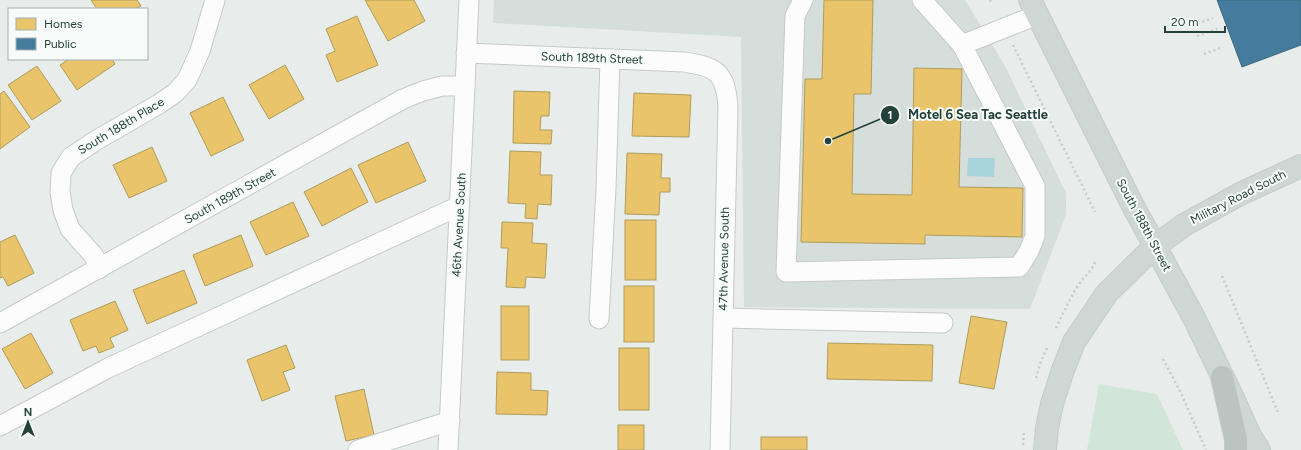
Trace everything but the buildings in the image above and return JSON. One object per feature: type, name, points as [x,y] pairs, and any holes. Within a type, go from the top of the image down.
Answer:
[{"type":"highway","points":[[1222,377],[1236,440],[1236,450]]},
{"type":"main road","name":"South 188th Street","points":[[1034,7],[1132,204],[1193,316],[1249,434],[1259,450]]},
{"type":"main road","name":"Military Road South","points":[[1045,450],[1047,428],[1052,404],[1074,342],[1107,293],[1155,246],[1184,225],[1240,194],[1301,166]]},
{"type":"street","name":"South 188th Place","points":[[100,269],[94,256],[70,229],[63,210],[60,192],[62,173],[70,157],[159,104],[175,92],[187,80],[200,51],[215,0]]},
{"type":"street","name":"46th Avenue South","points":[[448,450],[469,0]]},
{"type":"street","points":[[803,0],[795,16],[786,272],[1019,267],[1029,251],[1035,236],[1035,186],[962,45],[922,0]]},
{"type":"street","points":[[962,45],[1034,7]]},
{"type":"street","name":"South 189th Street","points":[[466,53],[684,62],[701,65],[716,71]]},
{"type":"street","points":[[599,319],[606,188],[610,59]]},
{"type":"street","name":"47th Avenue South","points":[[716,71],[724,85],[728,106],[720,450]]},
{"type":"street","name":"South 189th Street","points":[[0,323],[100,269],[403,99],[423,90],[442,86],[465,86]]},
{"type":"street","points":[[0,426],[108,368],[460,206]]},
{"type":"street","points":[[723,318],[942,323]]},
{"type":"street","points":[[358,450],[450,421]]},
{"type":"path","points":[[990,0],[992,4]]},
{"type":"path","points":[[1193,25],[1213,18]]},
{"type":"path","points":[[1197,36],[1217,28]]},
{"type":"path","points":[[1013,45],[1095,212]]},
{"type":"path","points":[[1204,54],[1223,46]]},
{"type":"path","points":[[1093,268],[1096,262]]},
{"type":"path","points":[[1222,276],[1279,415]]},
{"type":"path","points":[[1163,359],[1181,393],[1206,450]]},
{"type":"shaded area","points":[[494,0],[965,0],[1005,66],[1066,193],[1066,215],[1030,309],[744,307],[741,37],[493,23]]},
{"type":"green space","points":[[1099,384],[1157,394],[1183,450],[1087,450]]},
{"type":"water","points":[[968,158],[995,158],[994,177],[967,176]]},
{"type":"place","name":"Motel 6 Sea Tac Seattle","points":[[828,141]]}]
